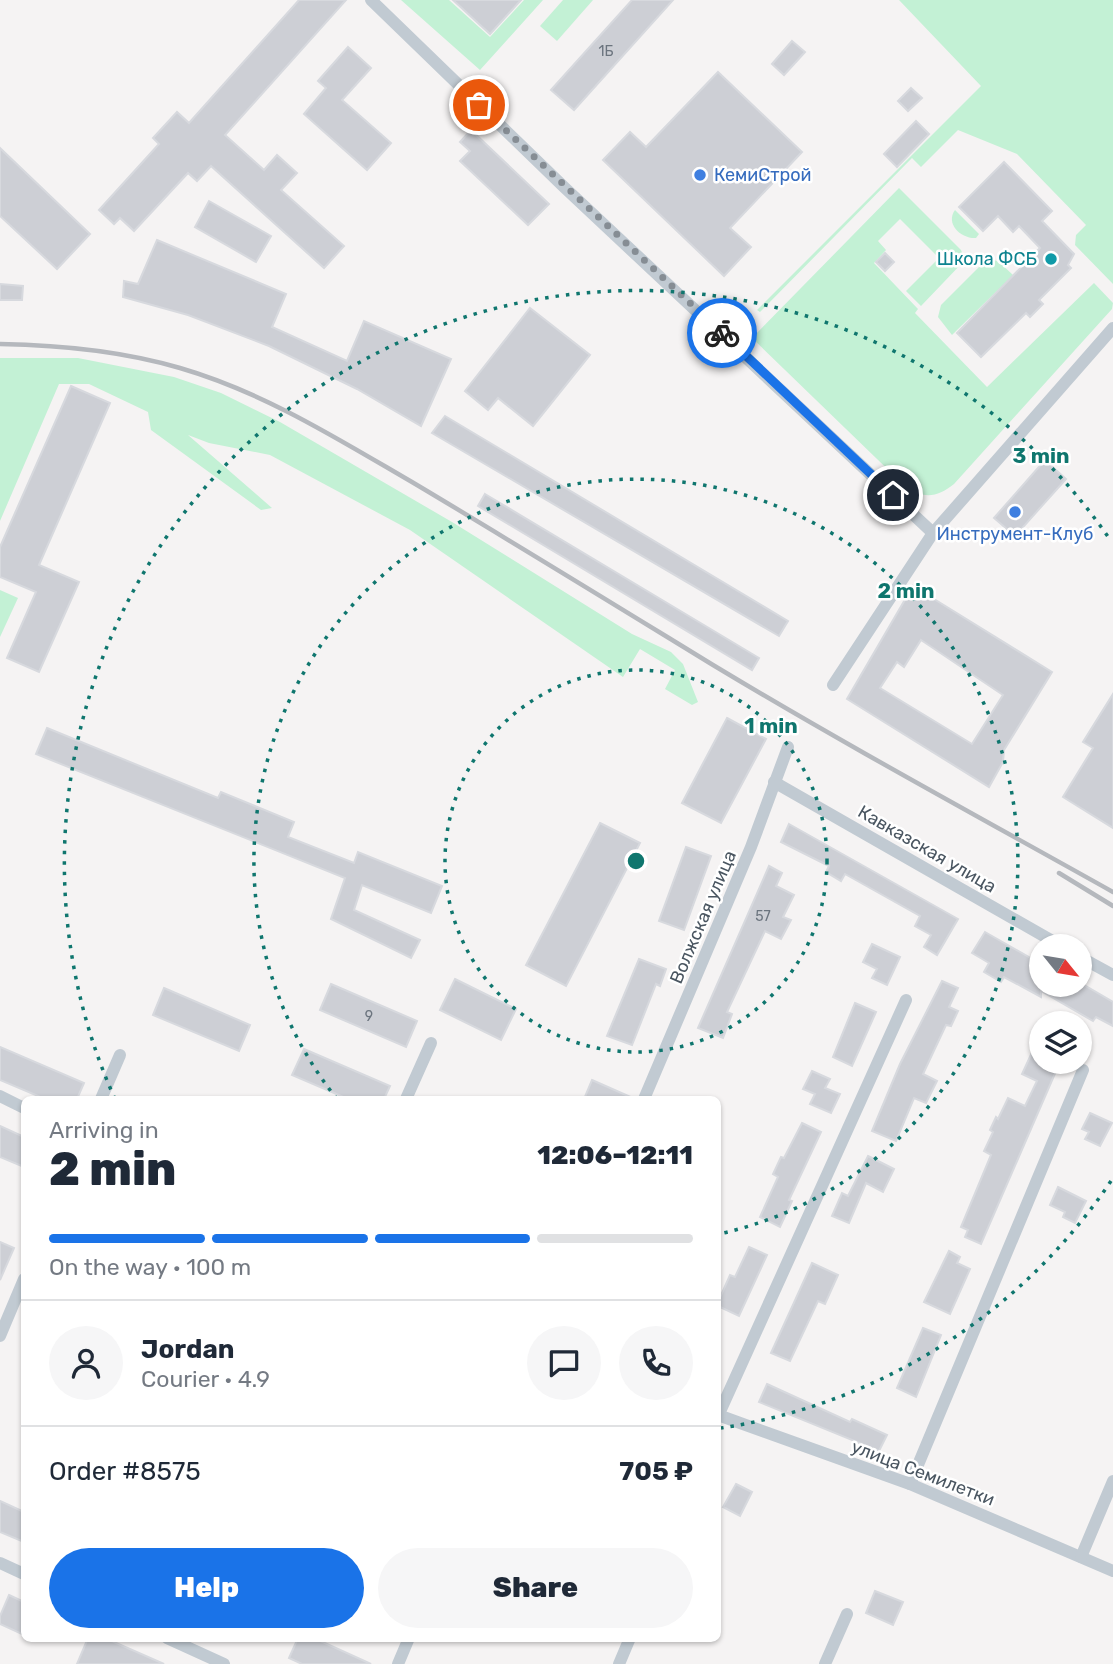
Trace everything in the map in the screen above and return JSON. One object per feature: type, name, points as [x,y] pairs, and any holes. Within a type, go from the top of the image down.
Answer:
[{"type":"street","points":[[371,0],[565,188],[933,533]]},
{"type":"street","points":[[833,685],[933,533],[1113,328]]},
{"type":"street","name":"Волжская улица","points":[[645,1096],[751,847],[788,747]]},
{"type":"street","name":"Кавказская улица","points":[[774,782],[1040,934]]},
{"type":"street","points":[[1092,964],[1113,975]]},
{"type":"street","points":[[721,1409],[906,1000]]},
{"type":"street","points":[[407,1096],[431,1043]]},
{"type":"street","points":[[102,1096],[120,1055]]},
{"type":"street","points":[[910,1484],[1081,1074]]},
{"type":"street","points":[[0,1096],[21,1106]]},
{"type":"street","points":[[0,1336],[21,1286]]},
{"type":"street","name":"улица Семилетки","points":[[721,1417],[910,1484],[1113,1571]]},
{"type":"street","points":[[1081,1557],[1113,1481]]},
{"type":"street","points":[[0,1563],[21,1573]]},
{"type":"street","points":[[825,1664],[847,1614]]},
{"type":"street","points":[[176,1642],[224,1664]]},
{"type":"street","points":[[398,1664],[408,1642]]},
{"type":"street","points":[[619,1664],[628,1642]]},
{"type":"green space","points":[[401,0],[449,0],[490,37],[524,0],[543,0],[480,70]]},
{"type":"green space","points":[[563,0],[593,0],[557,41],[540,26]]},
{"type":"green space","points":[[899,0],[1113,0],[1113,284],[1075,245],[1076,235],[1086,225],[1017,154],[958,130],[921,167],[912,158],[760,312],[757,310],[981,86]]},
{"type":"green space","points":[[899,188],[961,250],[965,260],[921,306],[906,291],[939,258],[900,219],[878,241],[886,250],[874,263],[918,309],[915,313],[987,387],[1094,283],[1113,303],[1112,309],[954,484],[931,495],[920,494],[907,488],[752,338]]},
{"type":"green space","points":[[955,210],[979,234],[976,238],[965,236],[956,230],[952,220]]},
{"type":"green space","points":[[992,259],[1013,275],[952,335],[938,317],[941,305],[984,262]]},
{"type":"green space","points":[[0,358],[78,358],[174,377],[221,393],[280,422],[452,522],[632,634],[671,652],[683,664],[698,702],[692,705],[665,689],[675,670],[640,649],[623,677],[410,530],[270,455],[209,443],[188,435],[272,508],[261,510],[151,430],[148,412],[89,384],[59,384],[0,521]]},
{"type":"green space","points":[[0,590],[18,598],[0,637]]},
{"type":"building","points":[[299,0],[346,0],[225,135],[264,170],[277,155],[297,173],[281,190],[344,246],[324,268],[211,166],[197,181],[188,173],[134,231],[120,218],[114,224],[99,210],[159,144],[153,138],[177,112],[189,123]]},
{"type":"building","points":[[453,0],[521,0],[490,34]]},
{"type":"building","points":[[632,0],[673,0],[574,110],[551,90]]},
{"type":"building","points":[[792,41],[805,52],[784,75],[772,64]]},
{"type":"building","points":[[348,47],[371,68],[342,100],[391,143],[367,170],[304,114],[326,88],[318,81]]},
{"type":"building","name":"КемиСтрой","points":[[718,72],[802,152],[730,228],[751,247],[724,276],[603,160],[630,132],[646,147]]},
{"type":"building","points":[[911,88],[922,98],[908,111],[898,101]]},
{"type":"building","points":[[916,121],[929,134],[897,167],[884,154]]},
{"type":"building","points":[[471,130],[549,204],[528,225],[460,161],[470,151],[460,142]]},
{"type":"building","points":[[0,148],[90,234],[57,269],[0,216]]},
{"type":"building","name":"Школа ФСБ","points":[[1004,162],[1052,211],[1042,221],[1074,254],[1068,265],[1071,268],[1039,300],[1043,304],[1030,317],[1026,313],[981,357],[957,333],[1040,248],[1019,226],[1013,232],[998,216],[983,231],[959,207]]},
{"type":"building","points":[[209,201],[271,236],[256,262],[195,227]]},
{"type":"building","points":[[157,240],[286,294],[272,327],[347,361],[364,321],[451,359],[421,426],[357,389],[269,346],[188,315],[123,297],[124,281],[138,284]]},
{"type":"building","points":[[885,253],[894,262],[885,271],[876,262]]},
{"type":"building","points":[[0,284],[23,286],[22,300],[0,300]]},
{"type":"building","points":[[530,308],[590,355],[533,426],[498,398],[488,410],[465,391]]},
{"type":"building","points":[[71,386],[110,403],[39,565],[79,582],[39,672],[7,658],[36,592],[0,577],[0,547]]},
{"type":"building","points":[[445,416],[788,621],[779,636],[432,433]]},
{"type":"building","points":[[1045,460],[1066,479],[1015,536],[994,518]]},
{"type":"building","points":[[485,494],[759,658],[752,670],[478,506]]},
{"type":"building","points":[[913,586],[1052,672],[1004,750],[1003,762],[989,787],[847,699]],"holes":[[[921,640],[1003,695],[972,744],[880,688],[897,662],[904,667]]]},
{"type":"building","points":[[1113,694],[1113,828],[1063,797],[1093,748],[1083,742]]},
{"type":"building","points":[[727,718],[766,739],[721,823],[682,803]]},
{"type":"building","points":[[47,728],[218,798],[221,792],[294,822],[288,837],[354,863],[358,852],[442,886],[431,913],[362,885],[354,910],[420,940],[411,958],[331,919],[345,878],[36,754]]},
{"type":"building","points":[[600,823],[640,843],[566,986],[526,965]]},
{"type":"building","points":[[789,824],[958,919],[937,955],[924,947],[931,935],[915,926],[920,916],[845,874],[841,881],[826,872],[829,866],[781,842]]},
{"type":"building","points":[[686,847],[711,856],[684,930],[659,921]]},
{"type":"building","points":[[769,866],[782,873],[776,886],[794,895],[783,917],[791,920],[781,939],[765,931],[727,1012],[732,1014],[723,1038],[698,1028]]},
{"type":"building","points":[[985,932],[1029,957],[1029,991],[1004,977],[1001,982],[984,972],[989,963],[972,953]]},
{"type":"building","points":[[872,944],[900,957],[887,985],[872,978],[877,969],[863,962]]},
{"type":"building","points":[[639,959],[666,969],[660,986],[656,984],[632,1045],[607,1036]]},
{"type":"building","points":[[455,979],[516,1009],[501,1040],[440,1010]]},
{"type":"building","points":[[942,981],[958,988],[949,1007],[958,1011],[951,1026],[946,1025],[923,1074],[937,1081],[926,1103],[914,1098],[896,1141],[872,1131],[900,1064]]},
{"type":"building","points":[[331,984],[417,1021],[406,1047],[320,1010]]},
{"type":"building","points":[[164,988],[250,1025],[239,1051],[153,1015]]},
{"type":"building","points":[[1092,990],[1113,1002],[1113,1026],[1096,1017],[1092,1020],[1092,1011],[1076,1011],[1053,998],[1092,998]]},
{"type":"building","points":[[855,1003],[876,1012],[852,1066],[833,1057]]},
{"type":"building","points":[[0,1047],[84,1083],[78,1096],[38,1096],[0,1080]]},
{"type":"building","points":[[304,1049],[390,1086],[385,1096],[341,1096],[292,1075]]},
{"type":"building","points":[[1029,1059],[1029,1074],[1055,1074],[981,1244],[965,1237],[968,1230],[961,1227],[991,1155],[984,1151],[993,1132],[990,1130],[996,1117],[998,1119],[1008,1098],[1025,1106],[1037,1081],[1022,1074]]},
{"type":"building","points":[[812,1071],[830,1079],[825,1088],[840,1094],[831,1113],[810,1104],[815,1094],[803,1089]]},
{"type":"building","points":[[592,1080],[628,1096],[585,1096]]},
{"type":"building","points":[[1090,1113],[1112,1123],[1100,1146],[1085,1139],[1089,1132],[1082,1129]]},
{"type":"building","points":[[802,1123],[821,1132],[789,1200],[792,1201],[780,1227],[760,1217],[778,1177],[773,1174]]},
{"type":"building","points":[[0,1126],[21,1136],[21,1166],[0,1157]]},
{"type":"building","points":[[868,1156],[894,1169],[883,1192],[866,1183],[849,1223],[832,1216],[842,1193],[848,1196]]},
{"type":"building","points":[[1058,1187],[1086,1201],[1075,1223],[1063,1217],[1065,1212],[1050,1205]]},
{"type":"building","points":[[0,1242],[14,1248],[0,1280]]},
{"type":"building","points":[[749,1247],[767,1255],[739,1316],[721,1307],[721,1295],[730,1275],[735,1277]]},
{"type":"building","points":[[949,1251],[960,1257],[957,1263],[970,1269],[950,1314],[924,1302]]},
{"type":"building","points":[[812,1263],[838,1275],[825,1304],[818,1301],[790,1361],[771,1353]]},
{"type":"building","points":[[923,1328],[941,1335],[916,1397],[897,1388]]},
{"type":"building","points":[[767,1384],[850,1422],[852,1419],[887,1435],[879,1451],[759,1402]]},
{"type":"building","points":[[736,1484],[752,1492],[740,1516],[723,1507]]},
{"type":"building","points":[[0,1501],[21,1511],[21,1541],[0,1532]]},
{"type":"building","points":[[875,1591],[903,1602],[893,1625],[866,1613]]},
{"type":"building","points":[[9,1595],[21,1601],[21,1634],[0,1624],[0,1616]]},
{"type":"building","points":[[86,1642],[114,1642],[164,1664],[77,1664]]},
{"type":"building","points":[[296,1642],[323,1642],[371,1664],[302,1664],[289,1658]]},
{"type":"railway","points":[[0,344],[68,348],[136,357],[212,378],[273,404],[417,485],[812,723],[1113,892]]},
{"type":"railway","points":[[1059,873],[1113,906]]},
{"type":"way so far","points":[[479,105],[722,333]]},
{"type":"place","name":"КемиСтрой","points":[[700,175]]},
{"type":"place","name":"Школа ФСБ","points":[[1051,259]]},
{"type":"place","name":"Инструмент-Клуб","points":[[1015,512]]},
{"type":"route","points":[[722,333],[893,495]]}]
